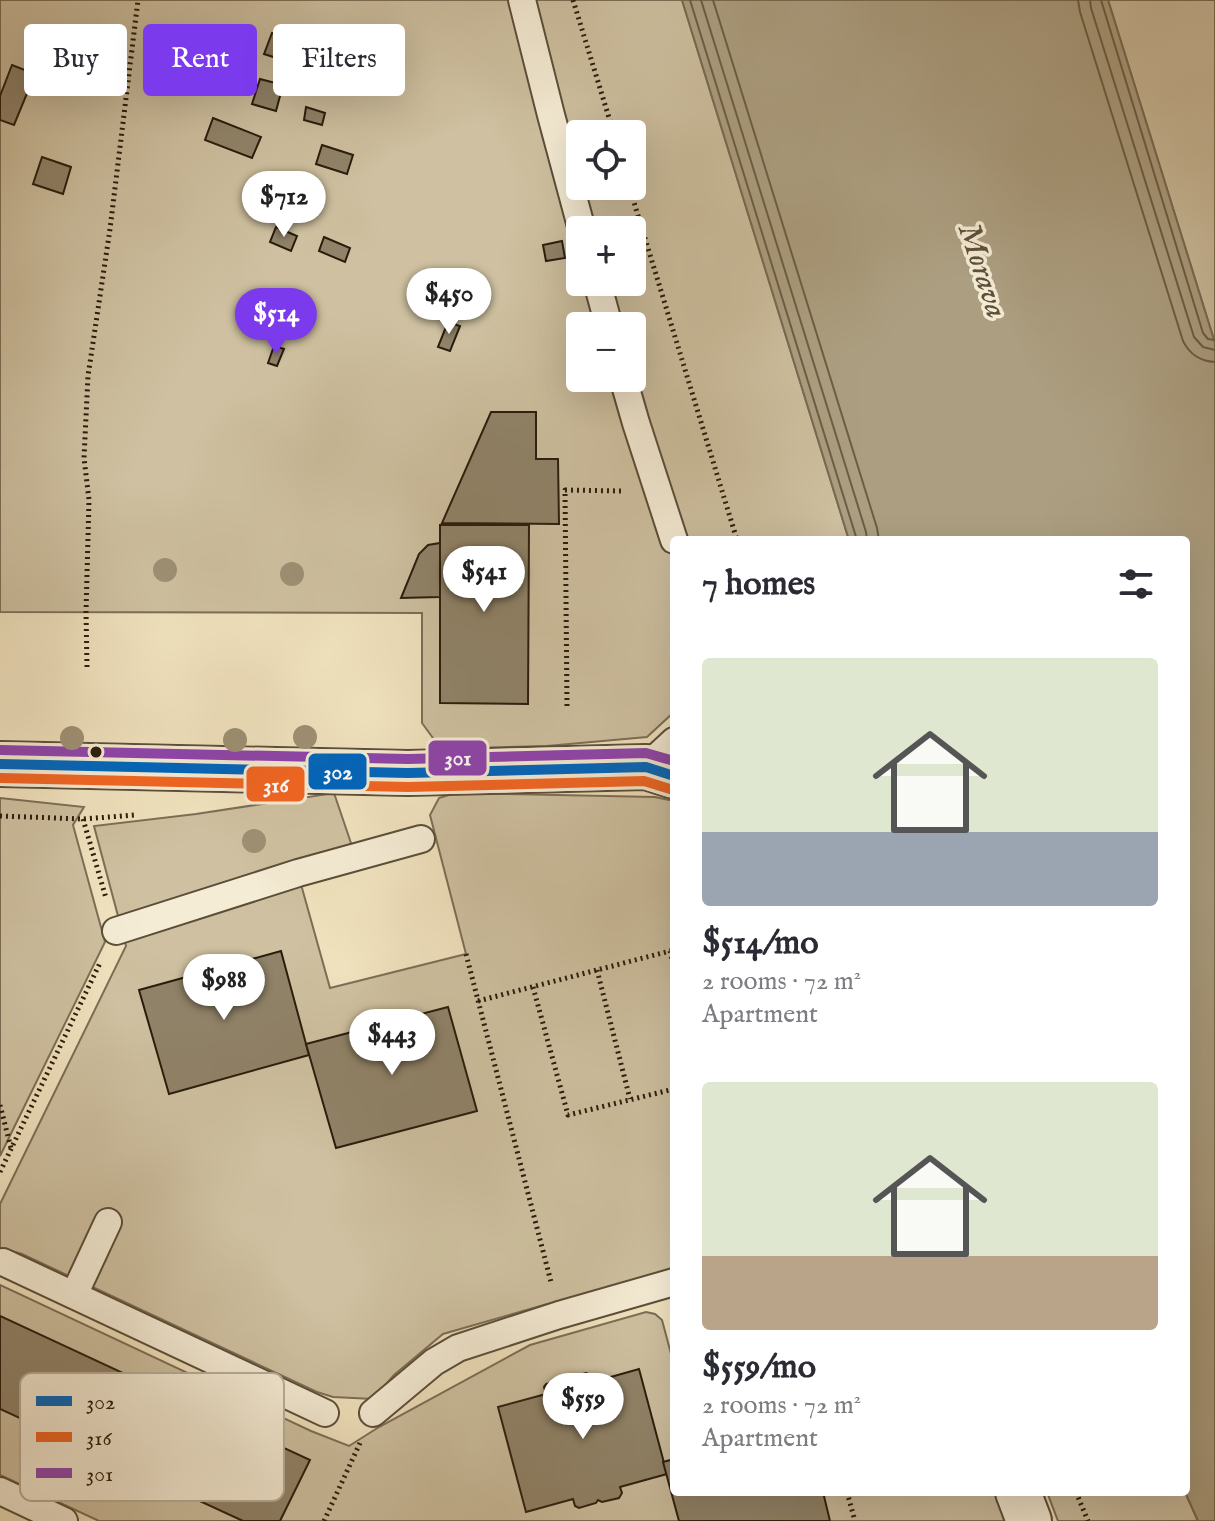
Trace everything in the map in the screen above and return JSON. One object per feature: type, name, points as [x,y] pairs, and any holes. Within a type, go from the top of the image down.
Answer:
[{"type":"street","points":[[0,764],[408,773],[665,761]]},
{"type":"street","points":[[1020,1496],[1029,1521]]},
{"type":"lane","points":[[522,0],[578,216]]},
{"type":"lane","points":[[627,392],[673,536]]},
{"type":"lane","points":[[116,931],[298,873],[421,839]]},
{"type":"lane","points":[[74,1295],[108,1222]]},
{"type":"lane","points":[[3,1262],[240,1373]]},
{"type":"lane","points":[[373,1413],[434,1362],[458,1348],[670,1283]]},
{"type":"lane","points":[[284,1394],[325,1413]]},
{"type":"lane","points":[[0,1491],[20,1500]]},
{"type":"lane","points":[[21,1501],[64,1521]]},
{"type":"path","points":[[87,667],[89,500],[84,458],[88,376],[112,214],[138,0]]},
{"type":"path","points":[[573,0],[610,120]]},
{"type":"path","points":[[633,200],[736,536]]},
{"type":"path","points":[[567,706],[565,490],[658,493]]},
{"type":"path","points":[[0,1172],[116,931],[83,819]]},
{"type":"path","points":[[478,1001],[670,951]]},
{"type":"path","points":[[466,954],[559,1315]]},
{"type":"path","points":[[597,970],[630,1099]]},
{"type":"path","points":[[533,987],[568,1115],[670,1090]]},
{"type":"path","points":[[0,1105],[11,1149]]},
{"type":"path","points":[[324,1521],[373,1413]]},
{"type":"path","points":[[848,1496],[855,1521]]},
{"type":"path","points":[[1078,1496],[1088,1521]]},
{"type":"shaded area","points":[[0,0],[682,0],[848,536],[670,536],[670,716],[647,737],[547,746],[441,749],[422,723],[422,613],[0,612]]},
{"type":"shaded area","points":[[1108,0],[1215,0],[1215,343]]},
{"type":"shaded area","points":[[334,793],[352,846],[295,863],[330,988],[466,954],[430,815],[439,798],[455,793],[655,797],[670,800],[670,1272],[443,1334],[394,1375],[373,1399],[333,1397],[317,1392],[284,1377],[284,1373],[276,1373],[22,1254],[8,1250],[0,1270],[0,1204],[126,946],[94,826]]},
{"type":"shaded area","points":[[0,798],[84,807],[73,825],[105,942],[0,1156]]},
{"type":"shaded area","points":[[0,1285],[187,1373],[20,1373],[20,1484],[0,1475]]},
{"type":"shaded area","points":[[646,1312],[662,1320],[670,1350],[670,1496],[999,1496],[1008,1521],[99,1521],[56,1501],[284,1501],[284,1418],[349,1446],[530,1345]]},
{"type":"shaded area","points":[[1049,1496],[1187,1496],[1198,1521],[1058,1521]]},
{"type":"water","name":"Morava","points":[[682,0],[1108,0],[1215,343],[1215,1521],[1198,1521],[1187,1496],[1190,1496],[1190,536],[848,536]]},
{"type":"building","points":[[272,33],[273,33],[273,57],[264,54]]},
{"type":"building","points":[[12,65],[24,70],[26,96],[14,125],[0,120],[0,96]]},
{"type":"building","points":[[260,79],[273,82],[273,96],[280,96],[276,111],[252,104]]},
{"type":"building","points":[[306,107],[325,113],[322,125],[304,120]]},
{"type":"building","points":[[213,118],[261,137],[252,158],[205,140]]},
{"type":"building","points":[[322,145],[353,155],[347,174],[316,164]]},
{"type":"building","points":[[42,157],[71,167],[63,194],[33,184]]},
{"type":"building","points":[[276,227],[297,236],[291,251],[270,242]]},
{"type":"building","points":[[324,237],[350,248],[345,262],[319,251]]},
{"type":"building","points":[[562,241],[565,258],[546,261],[543,245]]},
{"type":"building","points":[[448,322],[460,326],[450,351],[438,347]]},
{"type":"building","points":[[274,346],[284,349],[277,366],[268,363]]},
{"type":"building","points":[[491,412],[536,412],[536,459],[558,459],[559,524],[442,523]]},
{"type":"building","points":[[440,525],[529,525],[528,704],[440,703]]},
{"type":"building","points":[[440,543],[440,597],[401,598],[419,554],[428,545]]},
{"type":"building","points":[[281,951],[309,1055],[169,1094],[139,990]]},
{"type":"building","points":[[448,1007],[477,1111],[336,1148],[306,1044]]},
{"type":"building","points":[[0,1316],[123,1373],[20,1373],[20,1418],[0,1409]]},
{"type":"building","points":[[639,1369],[667,1474],[620,1487],[622,1493],[619,1498],[598,1500],[579,1508],[573,1499],[526,1512],[498,1407],[546,1394],[544,1387],[553,1382],[556,1392],[569,1388],[567,1381],[570,1378],[586,1373],[591,1375],[593,1382]]},
{"type":"building","points":[[284,1448],[310,1460],[280,1521],[243,1521],[200,1501],[284,1501]]},
{"type":"building","points":[[670,1460],[670,1488],[663,1462]]},
{"type":"building","points":[[672,1496],[824,1496],[830,1521],[679,1521]]},
{"type":"transit line","name":"301","points":[[0,750],[408,759],[646,753],[670,760]]},
{"type":"transit line","name":"302","points":[[0,764],[408,773],[646,767],[670,775]]},
{"type":"transit line","name":"316","points":[[0,778],[408,787],[644,781],[670,789]]}]
